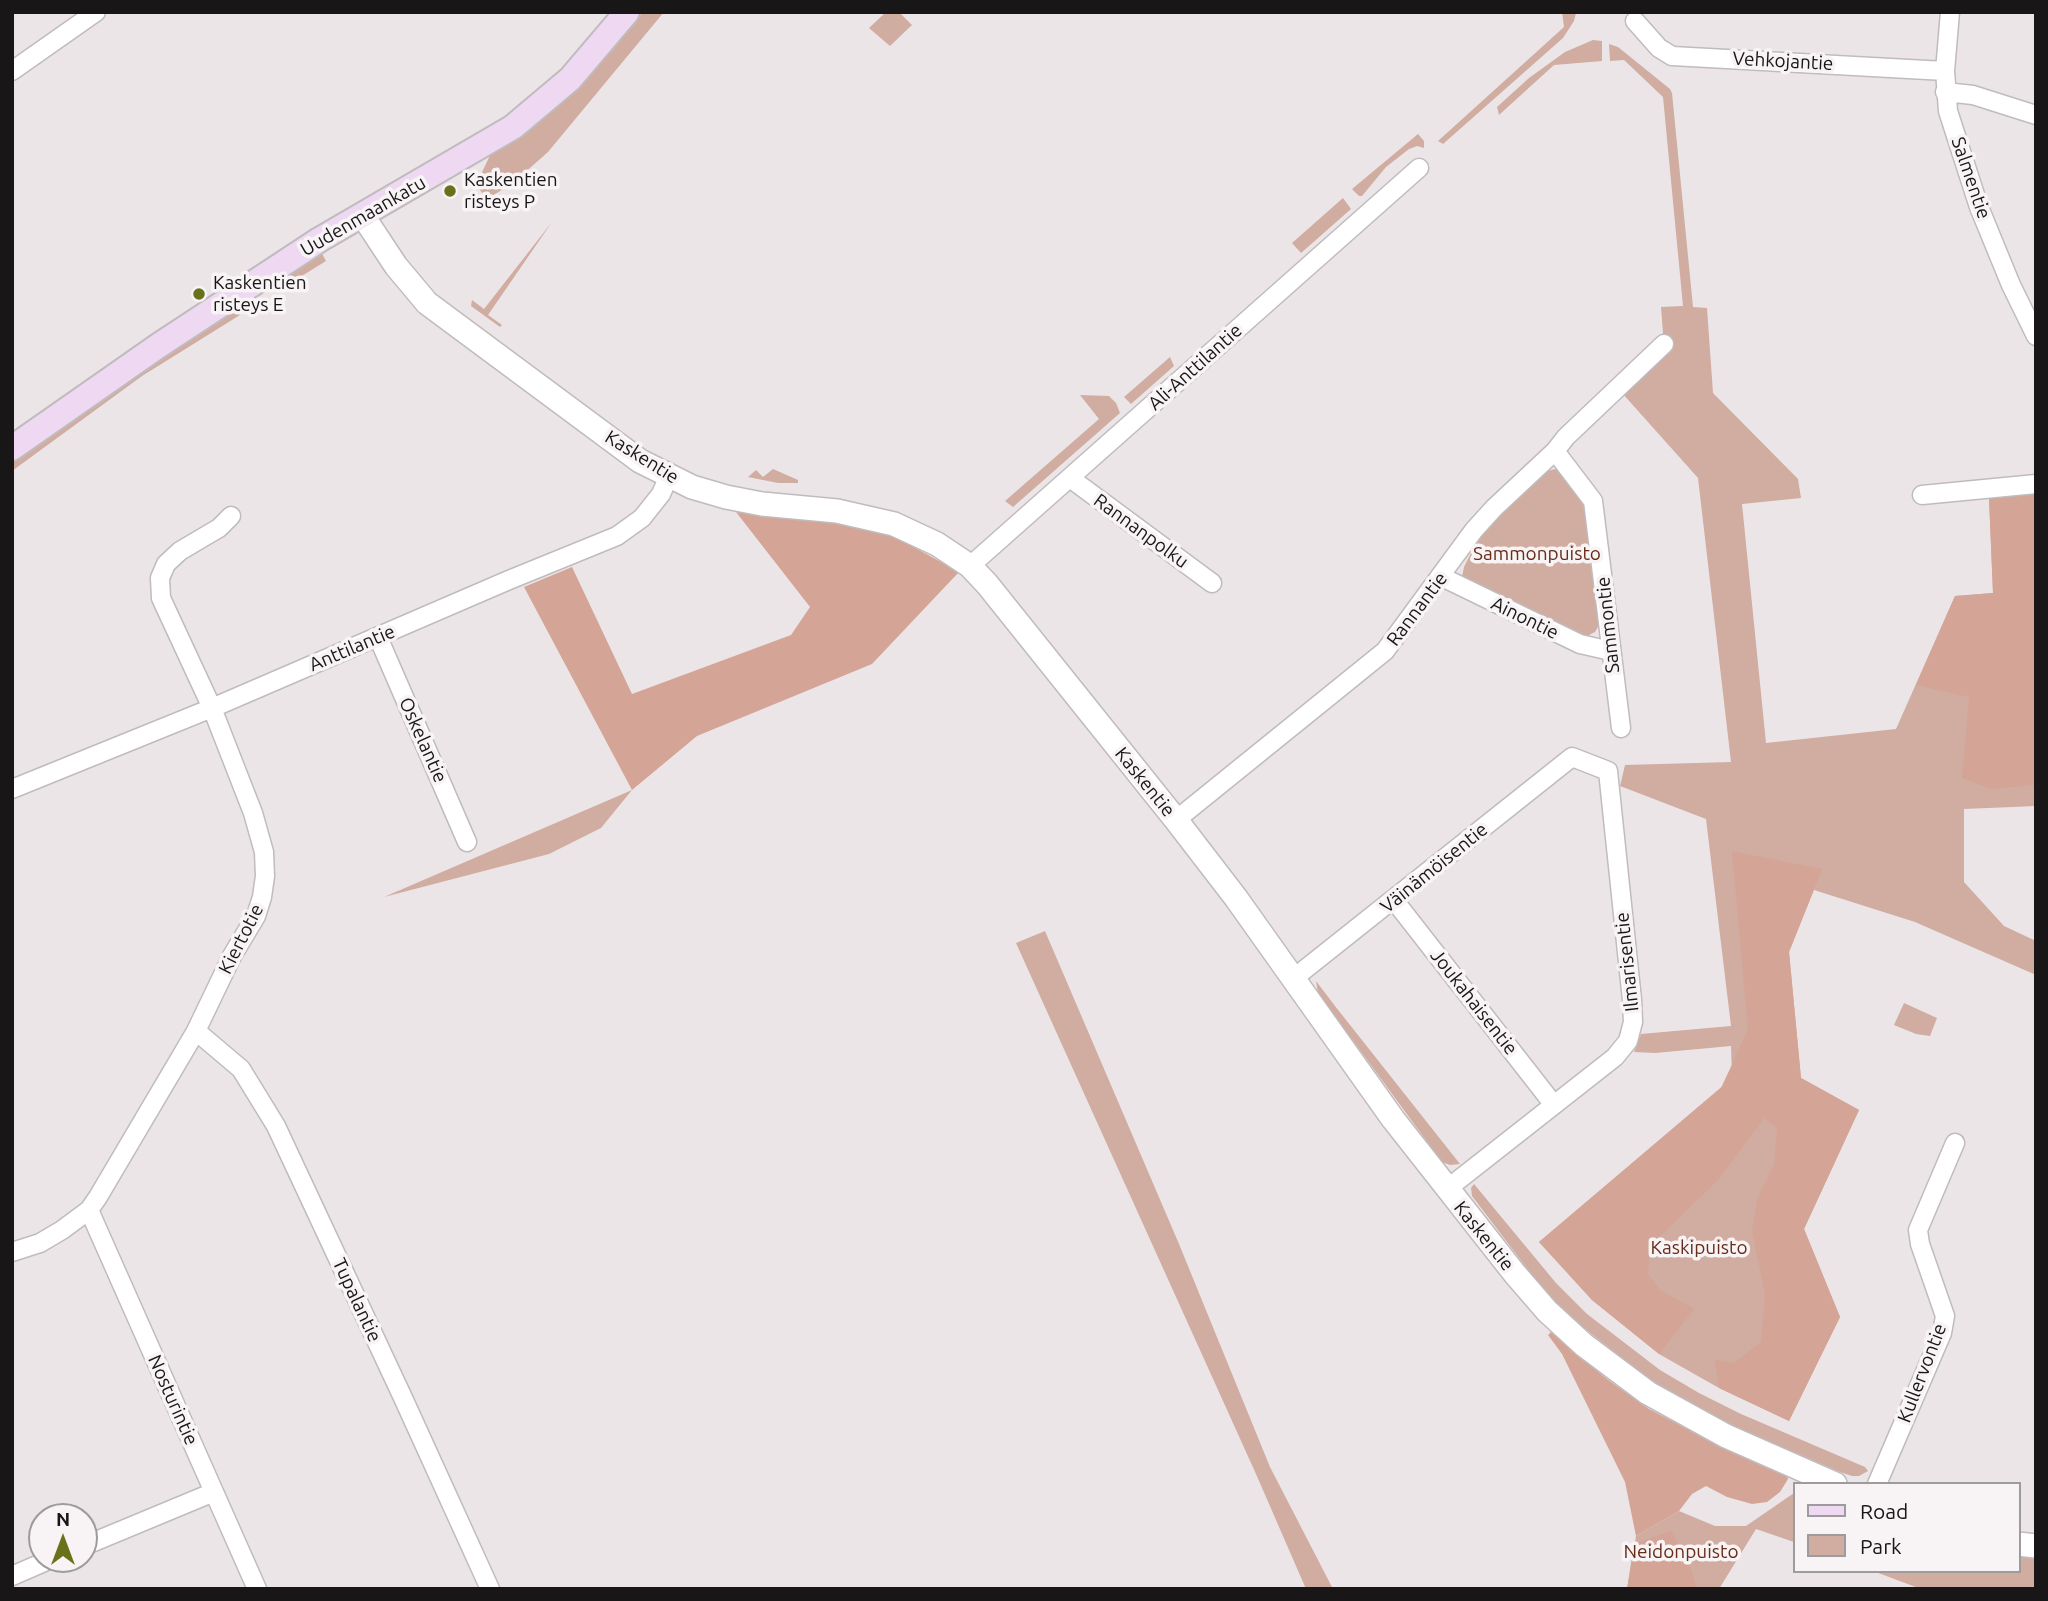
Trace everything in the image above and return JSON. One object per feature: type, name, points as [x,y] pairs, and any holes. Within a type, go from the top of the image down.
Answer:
[{"type":"main road","name":"Uudenmaankatu","points":[[12,448],[170,338],[319,240],[513,127],[570,79],[628,12]]},
{"type":"street","points":[[12,71],[96,12]]},
{"type":"street","name":"Salmentie","points":[[1950,12],[1945,71],[1948,111],[1979,207],[2011,285],[2036,336]]},
{"type":"street","name":"Vehkojantie","points":[[1635,21],[1659,48],[1672,56],[1945,71]]},
{"type":"street","points":[[1945,92],[1973,94],[2036,115]]},
{"type":"street","name":"Ali-Anttilantie","points":[[970,566],[1419,168]]},
{"type":"street","name":"Kaskentie","points":[[363,216],[396,266],[427,303],[640,461],[692,487],[726,497],[762,504],[837,511],[894,524],[937,544],[970,566],[1176,820],[1294,978],[1393,1119],[1547,1311],[1584,1345],[1648,1393],[1726,1436],[1830,1482]]},
{"type":"street","name":"Rannantie","points":[[1176,820],[1385,651],[1474,530],[1664,344]]},
{"type":"street","name":"Sammontie","points":[[1555,450],[1593,501],[1621,728]]},
{"type":"street","name":"Anttilantie","points":[[12,789],[212,708],[617,536],[642,518],[661,494],[668,476]]},
{"type":"street","name":"Rannanpolku","points":[[1070,478],[1212,583]]},
{"type":"street","points":[[1922,495],[2036,484]]},
{"type":"street","name":"Kiertotie","points":[[12,1252],[40,1243],[89,1210],[196,1031],[232,956],[256,916],[262,897],[265,876],[261,837],[212,708],[161,598],[160,578],[166,565],[180,551],[219,528],[231,516]]},
{"type":"street","name":"Ainontie","points":[[1442,577],[1580,645],[1611,651]]},
{"type":"street","name":"Oskelantie","points":[[378,637],[467,842]]},
{"type":"street","name":"Väinämöisentie","points":[[1294,978],[1572,757]]},
{"type":"street","name":"Ilmarisentie","points":[[1447,1189],[1615,1057],[1628,1041],[1633,1022],[1608,771],[1572,757]]},
{"type":"street","name":"Joukahaisentie","points":[[1394,900],[1554,1105]]},
{"type":"street","name":"Tupalantie","points":[[196,1031],[241,1069],[276,1126],[404,1399],[489,1589]]},
{"type":"street","name":"Kullervontie","points":[[1878,1482],[1942,1333],[1945,1316],[1920,1244],[1918,1230],[1955,1143]]},
{"type":"street","name":"Nosturintie","points":[[89,1210],[257,1589]]},
{"type":"street","points":[[98,1540],[214,1492]]},
{"type":"green space","points":[[643,12],[664,12],[548,152],[513,183],[487,199],[476,185],[493,149],[575,87],[612,51]]},
{"type":"green space","points":[[886,12],[899,12],[912,25],[890,46],[869,28]]},
{"type":"green space","points":[[1562,12],[1576,13],[1563,38],[1443,144],[1438,141],[1564,27]]},
{"type":"green space","points":[[1593,40],[1602,41],[1602,61],[1554,65],[1499,115],[1497,107],[1529,78],[1565,52]]},
{"type":"green space","name":"Kaskipuisto","points":[[1609,44],[1618,47],[1672,93],[1693,307],[1707,308],[1713,393],[1798,479],[1801,498],[1742,504],[1766,743],[1896,729],[1955,596],[1993,593],[1989,498],[2036,493],[2036,806],[1964,809],[1964,882],[2004,926],[2036,941],[2036,975],[1915,922],[1814,890],[1789,952],[1801,1078],[1859,1110],[1804,1229],[1840,1317],[1789,1421],[1719,1388],[1659,1354],[1592,1300],[1539,1242],[1732,1078],[1731,1046],[1655,1053],[1634,1052],[1641,1034],[1731,1026],[1706,819],[1620,786],[1625,765],[1731,762],[1698,478],[1614,384],[1623,374],[1621,371],[1663,333],[1661,307],[1683,306],[1663,97],[1624,60],[1610,61]]},
{"type":"green space","points":[[1418,134],[1424,141],[1424,148],[1417,146],[1409,149],[1386,167],[1362,196],[1352,189]]},
{"type":"green space","points":[[1343,198],[1351,209],[1301,253],[1292,243]]},
{"type":"green space","points":[[552,222],[488,315],[502,325],[500,327],[471,306],[472,300],[484,309]]},
{"type":"green space","points":[[321,252],[326,261],[292,282],[288,272]]},
{"type":"green space","points":[[235,309],[240,315],[142,376],[12,471],[12,461],[90,403]]},
{"type":"green space","points":[[1170,357],[1174,366],[1131,404],[1124,397]]},
{"type":"green space","points":[[1080,395],[1109,396],[1120,413],[1013,507],[1005,501],[1099,419]]},
{"type":"green space","points":[[773,469],[798,480],[798,483],[778,483],[748,477],[756,470],[763,477]]},
{"type":"green space","name":"Sammonpuisto","points":[[1555,469],[1560,471],[1582,497],[1586,508],[1599,625],[1595,632],[1587,636],[1581,636],[1462,577],[1474,547],[1490,525],[1537,480]]},
{"type":"green space","points":[[2036,493],[2036,785],[1991,789],[1962,778],[1969,697],[1916,685],[1955,596],[1993,593],[1989,498]]},
{"type":"green space","points":[[736,512],[881,529],[959,572],[872,664],[697,736],[632,790],[524,587],[572,567],[632,694],[791,635],[810,607]]},
{"type":"green space","points":[[632,790],[601,828],[549,854],[384,897]]},
{"type":"green space","points":[[1732,851],[1822,869],[1789,952],[1801,1078],[1859,1110],[1804,1229],[1840,1317],[1789,1421],[1719,1388],[1715,1360],[1734,1363],[1761,1342],[1765,1294],[1752,1231],[1758,1197],[1774,1165],[1777,1128],[1764,1118],[1718,1180],[1650,1246],[1648,1274],[1660,1290],[1694,1309],[1659,1354],[1592,1300],[1539,1242],[1721,1088],[1748,1030]]},
{"type":"green space","points":[[1045,931],[1179,1244],[1270,1467],[1333,1589],[1306,1589],[1016,943]]},
{"type":"green space","points":[[1316,981],[1460,1164],[1442,1162],[1318,993]]},
{"type":"green space","points":[[1904,1003],[1937,1018],[1930,1036],[1916,1034],[1894,1025]]},
{"type":"green space","points":[[1474,1184],[1556,1283],[1587,1314],[1660,1370],[1741,1414],[1865,1467],[1868,1471],[1859,1476],[1840,1472],[1735,1427],[1652,1382],[1579,1324],[1545,1292],[1472,1196],[1471,1188]]},
{"type":"green space","points":[[1551,1332],[1607,1379],[1649,1409],[1787,1475],[1788,1479],[1780,1492],[1767,1502],[1752,1504],[1727,1497],[1706,1486],[1692,1494],[1679,1511],[1636,1536],[1625,1482],[1562,1354],[1548,1335]]},
{"type":"green space","name":"Neidonpuisto","points":[[1792,1494],[1792,1541],[1756,1529],[1719,1589],[1627,1589],[1636,1536],[1679,1511],[1715,1526],[1746,1526]]},
{"type":"green space","points":[[1671,1531],[1688,1560],[1697,1589],[1627,1589],[1634,1544]]},
{"type":"green space","points":[[2020,1556],[2036,1559],[2036,1589],[1921,1589],[1878,1573],[2020,1573]]},
{"type":"place","name":"Kaskentien risteys P","points":[[450,191]]},
{"type":"place","name":"Kaskentien risteys E","points":[[199,294]]}]
